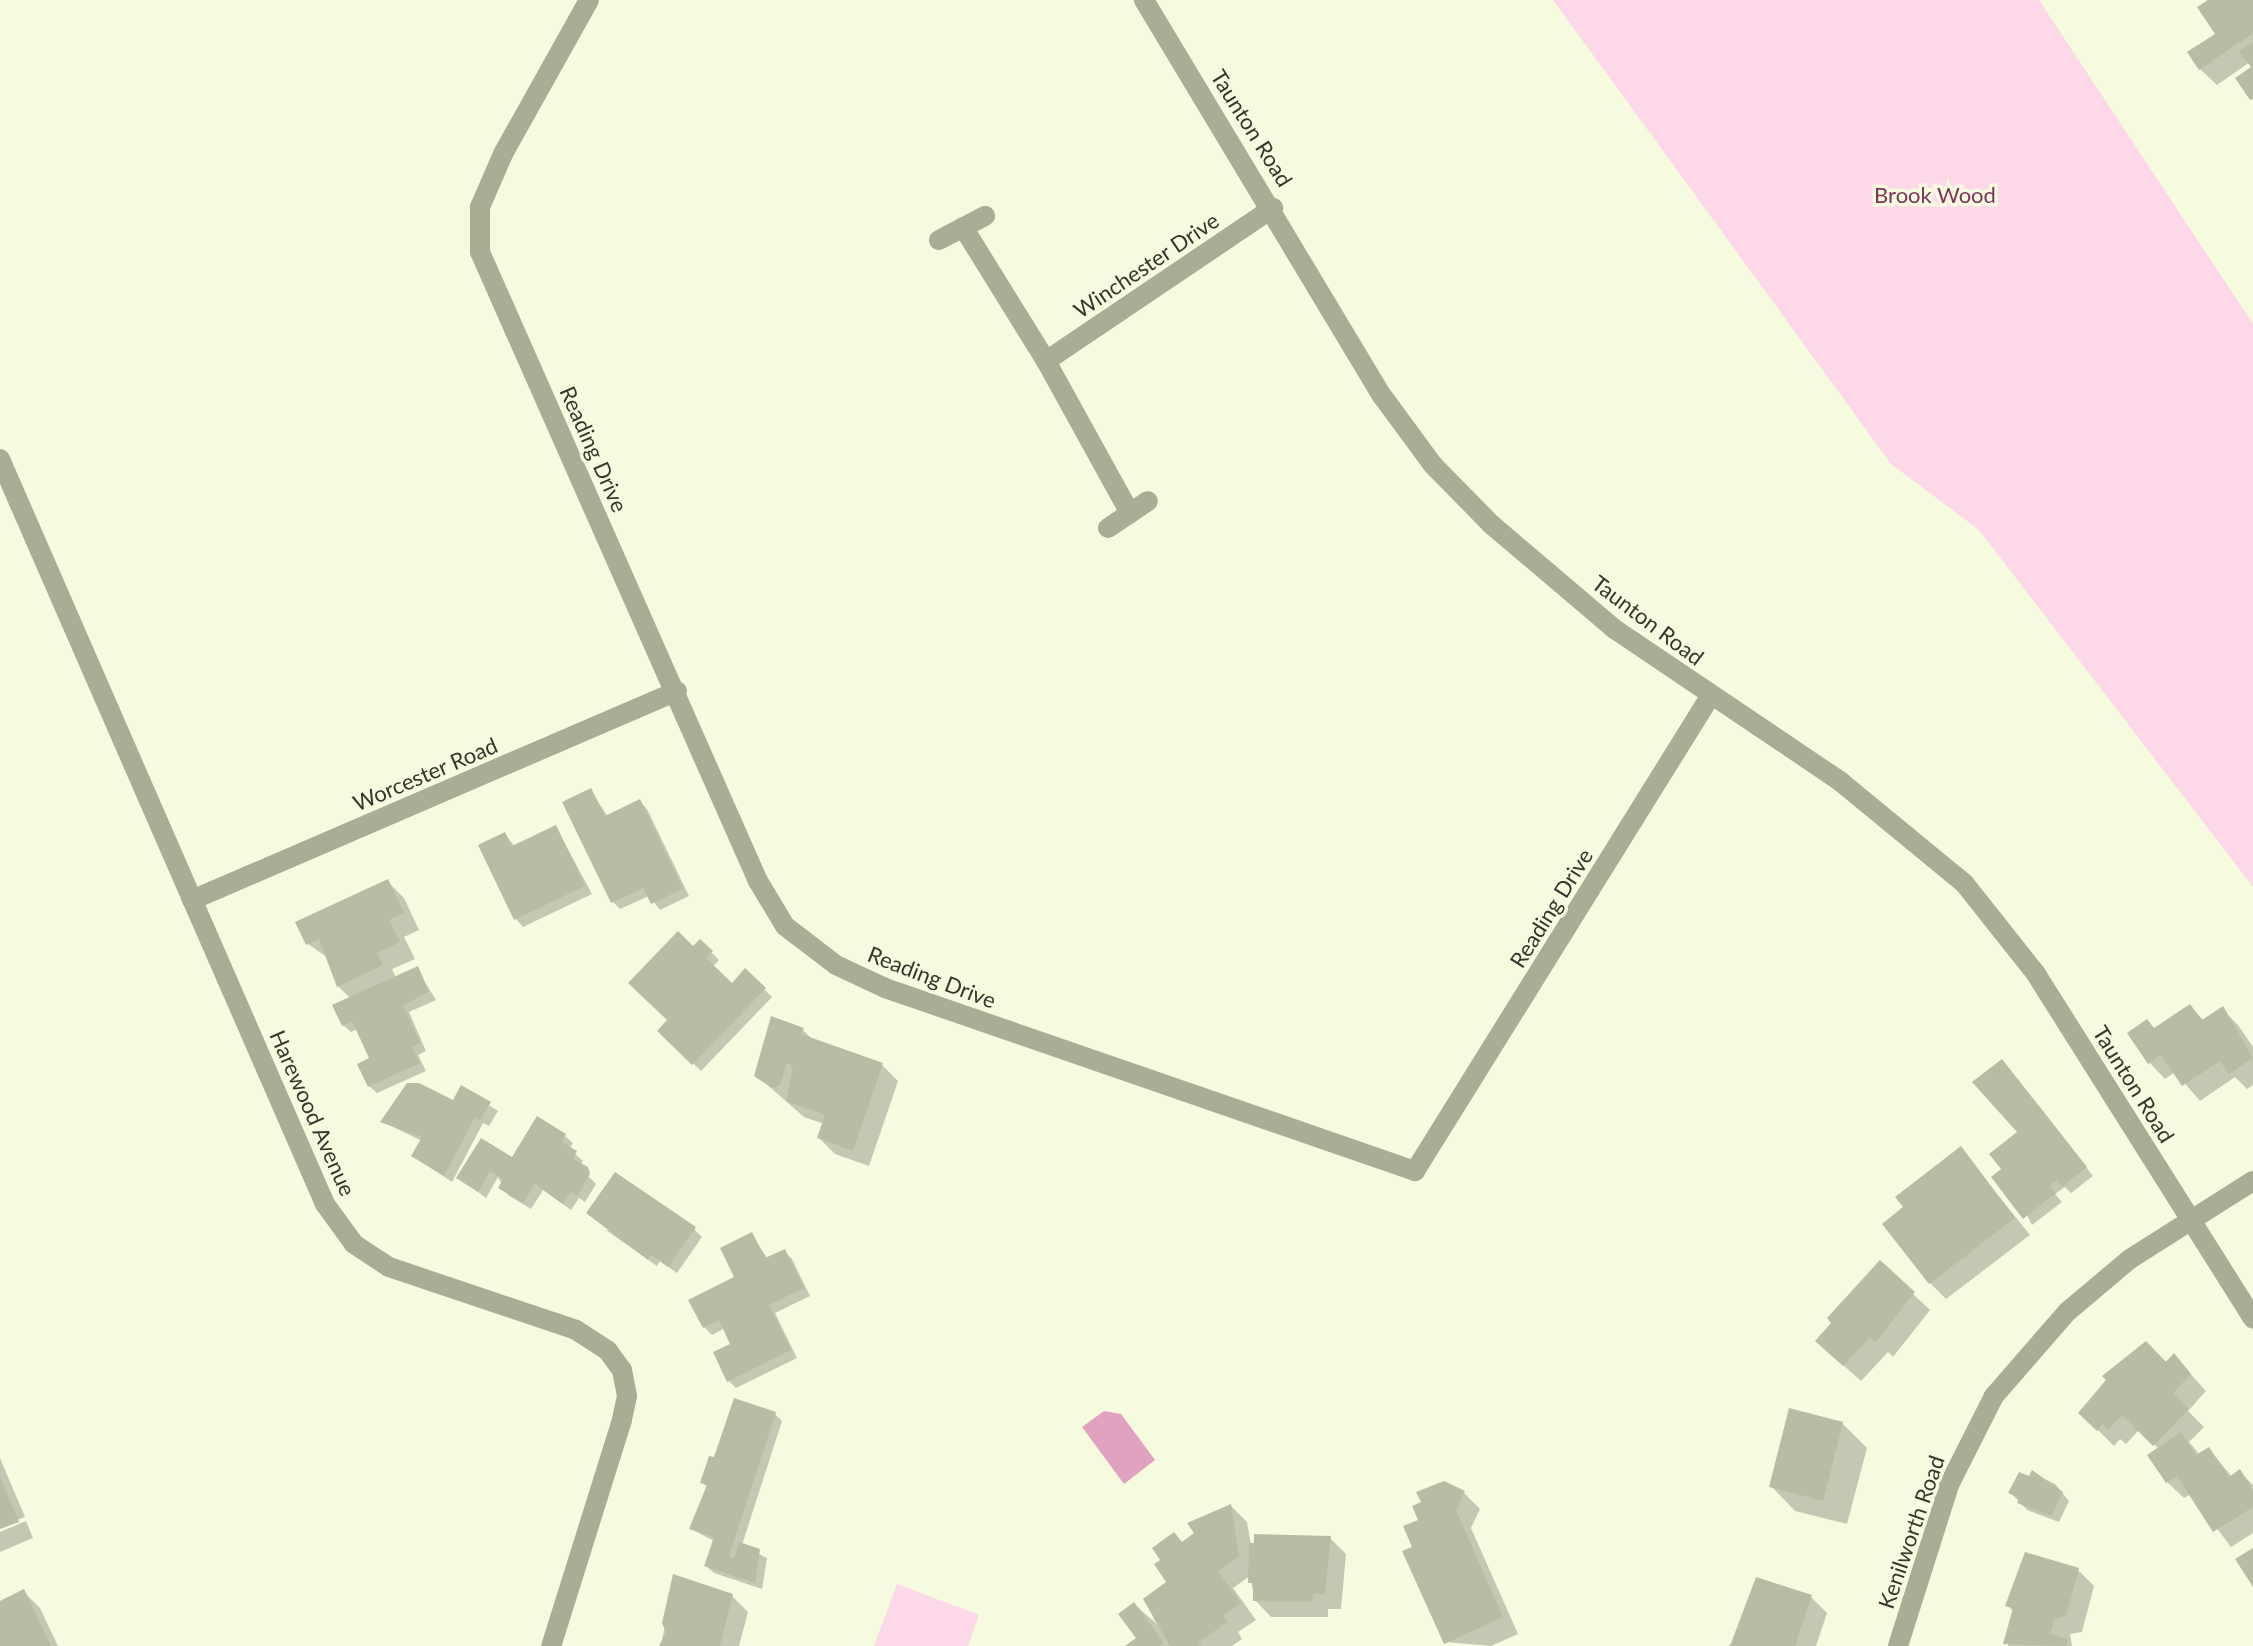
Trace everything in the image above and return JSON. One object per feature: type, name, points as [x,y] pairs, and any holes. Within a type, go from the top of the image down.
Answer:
[{"type":"street","name":"Reading Drive","points":[[589,0],[503,154],[480,207],[480,252],[677,691],[758,881],[785,926],[836,965],[885,988],[1415,1171],[1711,695]]},
{"type":"street","name":"Taunton Road","points":[[1144,0],[1273,208],[1383,397],[1433,465],[1492,525],[1572,593],[1711,695],[1841,782],[1964,883],[2036,974],[2253,1318]]},
{"type":"street","name":"Winchester Drive","points":[[1046,361],[1273,208]]},
{"type":"street","points":[[939,240],[985,216]]},
{"type":"street","points":[[963,227],[1046,361],[1130,513]]},
{"type":"street","name":"Harewood Avenue","points":[[0,459],[325,1204],[354,1244],[389,1267],[576,1330],[608,1351],[622,1370],[627,1396],[622,1420],[551,1646]]},
{"type":"street","points":[[1108,528],[1148,501]]},
{"type":"street","name":"Worcester Road","points":[[192,900],[677,691]]},
{"type":"street","name":"Kenilworth Road","points":[[1898,1646],[1949,1485],[1994,1396],[2067,1312],[2189,1217],[2253,1181]]},
{"type":"green space","name":"Brook Wood","points":[[1553,0],[2039,0],[2253,324],[2253,887],[1979,530],[1891,464]]},
{"type":"green space","points":[[897,1584],[979,1615],[968,1646],[874,1646]]},
{"type":"shaded area","points":[[1104,1411],[1121,1414],[1155,1460],[1124,1484],[1082,1427]]},
{"type":"building","points":[[2208,0],[2253,0],[2253,33],[2199,70],[2187,52],[2215,34],[2197,7]]},
{"type":"building","points":[[2253,42],[2253,99],[2250,100],[2235,78],[2251,67],[2239,51]]},
{"type":"building","points":[[591,788],[605,816],[640,799],[683,889],[651,904],[643,888],[611,903],[562,802]]},
{"type":"building","points":[[556,825],[585,886],[514,920],[478,845],[505,832],[512,846]]},
{"type":"building","points":[[388,879],[404,913],[389,920],[400,942],[377,953],[383,965],[337,987],[319,939],[306,945],[295,922]]},
{"type":"building","points":[[678,931],[693,946],[700,939],[713,951],[706,958],[732,983],[745,968],[766,988],[692,1065],[657,1031],[667,1020],[628,983]]},
{"type":"building","points":[[418,966],[429,992],[403,1005],[420,1043],[412,1047],[420,1063],[368,1087],[357,1064],[369,1058],[352,1021],[342,1026],[332,1005]]},
{"type":"building","points":[[2190,1004],[2202,1020],[2223,1006],[2253,1058],[2229,1074],[2220,1061],[2182,1086],[2161,1055],[2148,1064],[2127,1033],[2147,1019],[2154,1028]]},
{"type":"building","points":[[771,1016],[804,1028],[801,1034],[883,1063],[853,1151],[817,1138],[825,1115],[786,1101],[793,1066],[787,1063],[780,1085],[772,1088],[754,1076]]},
{"type":"building","points":[[2002,1059],[2087,1167],[2062,1187],[2057,1180],[2049,1186],[2056,1193],[2023,1219],[1991,1177],[2001,1169],[1989,1154],[2017,1132],[1972,1082]]},
{"type":"building","points":[[407,1083],[419,1083],[453,1100],[461,1085],[491,1102],[480,1120],[475,1117],[444,1176],[411,1156],[422,1137],[380,1122]]},
{"type":"building","points":[[537,1116],[566,1134],[562,1142],[577,1151],[573,1159],[588,1167],[590,1174],[577,1196],[571,1192],[563,1204],[535,1184],[523,1203],[498,1188],[503,1179],[490,1171],[478,1192],[456,1178],[481,1138],[512,1157]]},
{"type":"building","points":[[1961,1146],[2015,1218],[1929,1284],[1882,1224],[1903,1207],[1895,1197]]},
{"type":"building","points":[[615,1172],[696,1227],[668,1267],[651,1255],[648,1260],[586,1213]]},
{"type":"building","points":[[752,1232],[765,1258],[785,1249],[804,1288],[769,1305],[791,1350],[727,1382],[713,1352],[730,1344],[719,1320],[703,1328],[688,1300],[734,1277],[720,1248]]},
{"type":"building","points":[[1880,1260],[1915,1292],[1875,1343],[1870,1337],[1843,1366],[1815,1341],[1831,1323],[1827,1318]]},
{"type":"building","points":[[2146,1341],[2166,1362],[2174,1353],[2191,1374],[2173,1393],[2189,1409],[2153,1446],[2122,1415],[2108,1430],[2103,1424],[2097,1431],[2078,1413],[2106,1380],[2102,1376]]},
{"type":"building","points":[[734,1398],[776,1412],[729,1556],[734,1559],[739,1542],[760,1549],[755,1583],[704,1566],[714,1537],[689,1529],[707,1485],[700,1483],[709,1456],[714,1457]]},
{"type":"building","points":[[1789,1408],[1843,1422],[1823,1501],[1769,1487]]},
{"type":"building","points":[[2181,1432],[2196,1455],[2209,1447],[2229,1477],[2240,1469],[2253,1490],[2253,1507],[2213,1532],[2177,1476],[2166,1483],[2147,1455]]},
{"type":"building","points":[[2032,1470],[2063,1492],[2051,1516],[2017,1503],[2019,1498],[2008,1493],[2019,1472],[2029,1476]]},
{"type":"building","points":[[0,1477],[19,1522],[0,1529]]},
{"type":"building","points":[[1444,1481],[1465,1491],[1456,1510],[1503,1617],[1444,1644],[1402,1551],[1412,1547],[1403,1526],[1418,1520],[1412,1506],[1421,1502],[1416,1492]]},
{"type":"building","points":[[1231,1504],[1239,1556],[1218,1571],[1241,1603],[1223,1616],[1227,1622],[1198,1643],[1201,1646],[1170,1646],[1143,1599],[1166,1582],[1154,1564],[1160,1560],[1152,1548],[1174,1532],[1182,1542],[1194,1533],[1187,1523]]},
{"type":"building","points":[[1254,1534],[1331,1536],[1325,1594],[1313,1594],[1312,1602],[1253,1601],[1253,1583],[1248,1583],[1249,1543],[1254,1543]]},
{"type":"building","points":[[2253,1548],[2253,1587],[2235,1559]]},
{"type":"building","points":[[2025,1552],[2079,1568],[2066,1616],[2054,1619],[2050,1634],[2068,1639],[2066,1646],[2003,1644],[2013,1608],[2005,1606]]},
{"type":"building","points":[[673,1574],[733,1594],[720,1646],[659,1646],[666,1632],[662,1623]]},
{"type":"building","points":[[1756,1577],[1812,1595],[1795,1646],[1730,1646]]},
{"type":"building","points":[[24,1589],[51,1646],[0,1646],[0,1601]]},
{"type":"building","points":[[1134,1602],[1164,1643],[1159,1646],[1125,1646],[1136,1638],[1118,1614]]}]
